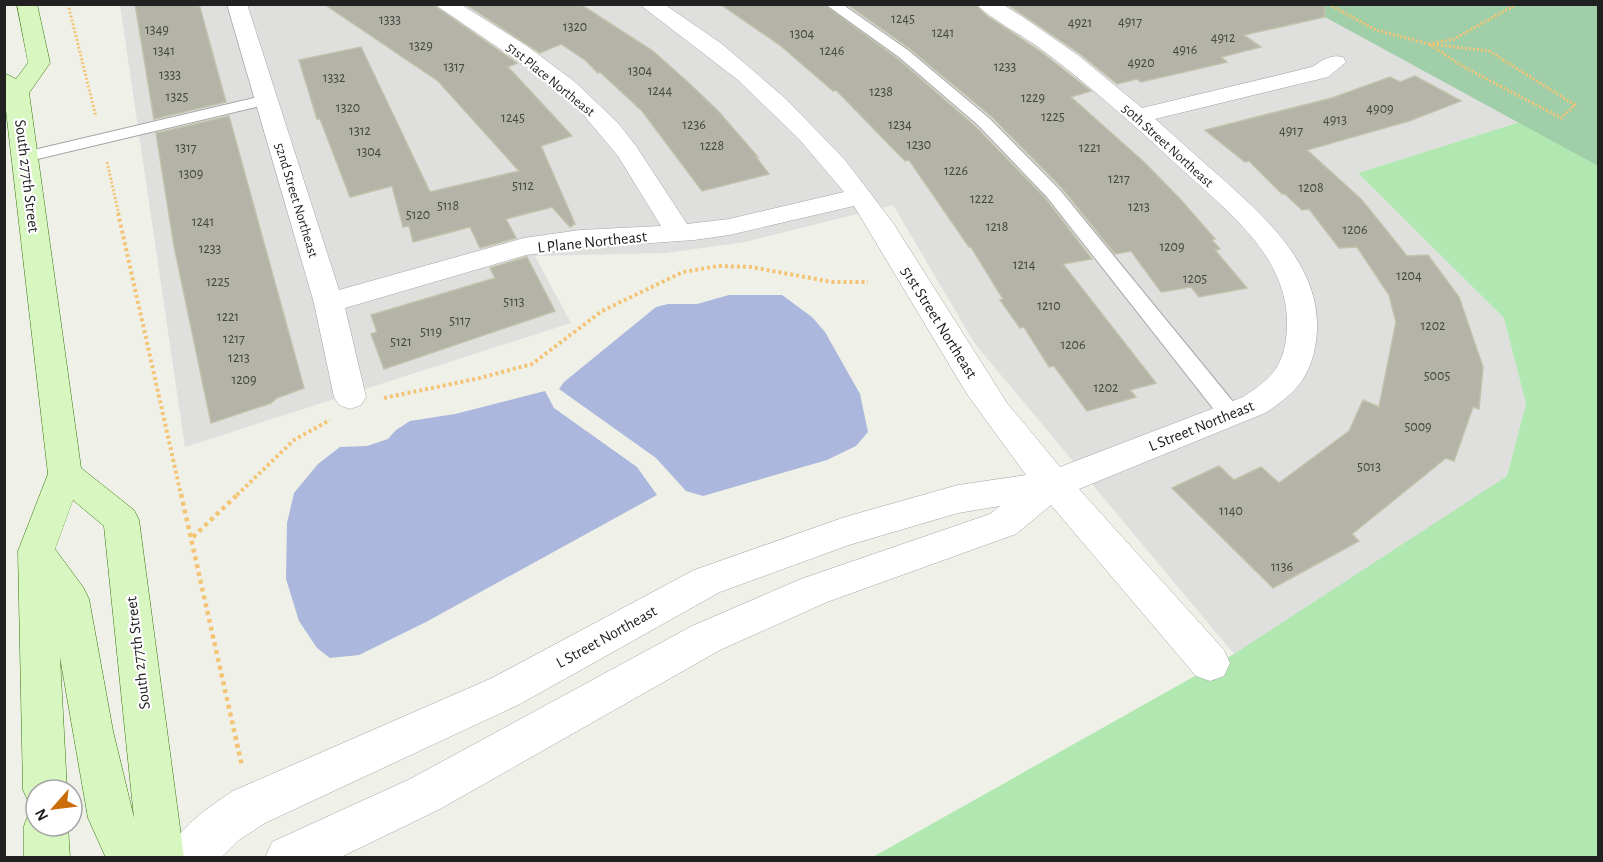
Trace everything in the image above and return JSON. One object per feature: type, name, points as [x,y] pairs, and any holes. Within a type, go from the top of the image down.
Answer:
[{"type":"main road","name":"South 277th Street","points":[[27,4],[39,63],[11,86],[25,157],[65,474],[36,551],[45,778]]},
{"type":"main road","name":"South 277th Street","points":[[65,474],[121,520],[161,858]]},
{"type":"main road","points":[[36,551],[70,598],[92,731],[110,818],[131,858]]},
{"type":"main road","points":[[46,838],[47,858]]},
{"type":"street","name":"52nd Street Northeast","points":[[237,4],[329,303],[362,398]]},
{"type":"street","name":"51st Place Northeast","points":[[444,4],[507,42],[592,111],[626,150],[679,233]]},
{"type":"street","name":"51st Street Northeast","points":[[649,4],[706,43],[761,89],[800,128],[882,228],[963,362],[1014,436],[1210,663]]},
{"type":"street","name":"50th Street Northeast","points":[[996,6],[1139,116],[1247,216],[1275,248],[1295,284],[1302,323]]},
{"type":"street","points":[[1139,116],[1320,72],[1335,62]]},
{"type":"street","name":"L Plane Northeast","points":[[329,303],[524,248],[580,239],[679,233],[729,227],[858,197]]},
{"type":"street","name":"L Street Northeast","points":[[188,858],[223,824],[249,807],[506,691],[707,581],[845,532],[958,499],[1054,484],[1254,405],[1282,386],[1299,357],[1302,323]]},
{"type":"street","name":"L Street Northeast","points":[[288,858],[425,794],[706,638],[814,590],[1003,524],[1054,484]]},
{"type":"lane","points":[[832,4],[904,54],[984,122],[1053,193],[1231,415]]},
{"type":"lane","points":[[25,157],[267,100]]},
{"type":"path","points":[[68,4],[101,138],[238,739],[249,807]]},
{"type":"path","points":[[1328,4],[1376,30],[1429,44],[1489,51],[1575,105],[1561,118],[1462,66],[1429,44]]},
{"type":"path","points":[[1429,44],[1454,39],[1517,4]]},
{"type":"path","points":[[362,398],[480,378],[532,364],[602,311],[683,273],[718,266],[751,267],[832,282],[868,282]]},
{"type":"path","points":[[192,538],[294,440],[334,418]]},
{"type":"shaded area","points":[[120,5],[1303,5],[1520,122],[1358,173],[1504,318],[1526,404],[1507,476],[1399,551],[1234,654],[975,344],[893,205],[745,242],[666,253],[535,256],[571,323],[185,447]]},
{"type":"green space","points":[[1303,5],[1598,5],[1598,166]]},
{"type":"green space","points":[[1520,122],[1598,166],[1598,857],[871,858],[1234,654],[1507,476],[1526,404],[1504,318],[1358,173]]},
{"type":"water","points":[[729,295],[782,295],[812,317],[825,332],[860,394],[868,432],[856,446],[827,460],[703,496],[686,491],[656,458],[559,389],[564,382],[656,307],[668,304],[697,304]]},
{"type":"water","points":[[545,391],[554,408],[637,467],[657,495],[426,622],[359,655],[330,658],[317,648],[299,621],[286,579],[287,523],[294,493],[318,464],[340,447],[367,446],[388,439],[396,430],[410,421],[455,414]]},
{"type":"building","points":[[135,4],[199,4],[226,102],[154,119]]},
{"type":"building","points":[[324,4],[432,4],[517,63],[508,67],[572,136],[541,146],[575,224],[570,227],[552,207],[506,219],[516,238],[480,248],[470,227],[413,242],[409,226],[403,227],[392,186],[350,197],[320,119],[317,119],[299,60],[361,47],[430,192],[519,171],[438,81]]},
{"type":"building","points":[[465,4],[580,4],[653,51],[690,84],[719,112],[758,157],[756,157],[769,174],[702,191],[642,111],[585,60],[561,44],[540,53]]},
{"type":"building","points":[[720,4],[823,4],[898,59],[976,127],[1045,198],[1092,259],[1063,264],[1156,383],[1130,390],[1136,397],[1087,411],[1054,366],[1049,367],[1024,327],[1020,328],[1000,300],[1003,299],[971,247],[909,160],[905,161],[836,90],[833,91],[781,46]]},
{"type":"building","points":[[847,4],[975,4],[987,16],[1040,51],[1091,91],[1071,97],[1145,163],[1181,200],[1215,239],[1212,240],[1220,249],[1215,250],[1247,288],[1199,297],[1191,287],[1161,292],[1131,251],[1115,254],[1061,187],[992,117],[910,49]]},
{"type":"building","points":[[1007,4],[1324,4],[1325,17],[1244,35],[1261,47],[1221,57],[1227,62],[1141,82],[1137,79],[1117,84],[1080,54]]},
{"type":"building","points":[[1415,76],[1461,101],[1409,121],[1307,150],[1362,200],[1407,256],[1428,255],[1459,297],[1483,367],[1479,409],[1473,407],[1454,461],[1446,458],[1352,534],[1359,541],[1273,588],[1172,488],[1219,466],[1234,480],[1261,467],[1279,483],[1349,431],[1363,400],[1379,407],[1396,322],[1389,295],[1357,247],[1339,248],[1309,209],[1302,210],[1285,194],[1282,194],[1249,161],[1245,162],[1205,130],[1332,98],[1390,77],[1400,82]]},
{"type":"building","points":[[229,116],[304,388],[277,398],[271,403],[211,423],[174,246],[156,133]]},
{"type":"building","points":[[527,257],[555,311],[384,369],[371,334],[377,332],[371,315],[495,278],[490,268]]}]
